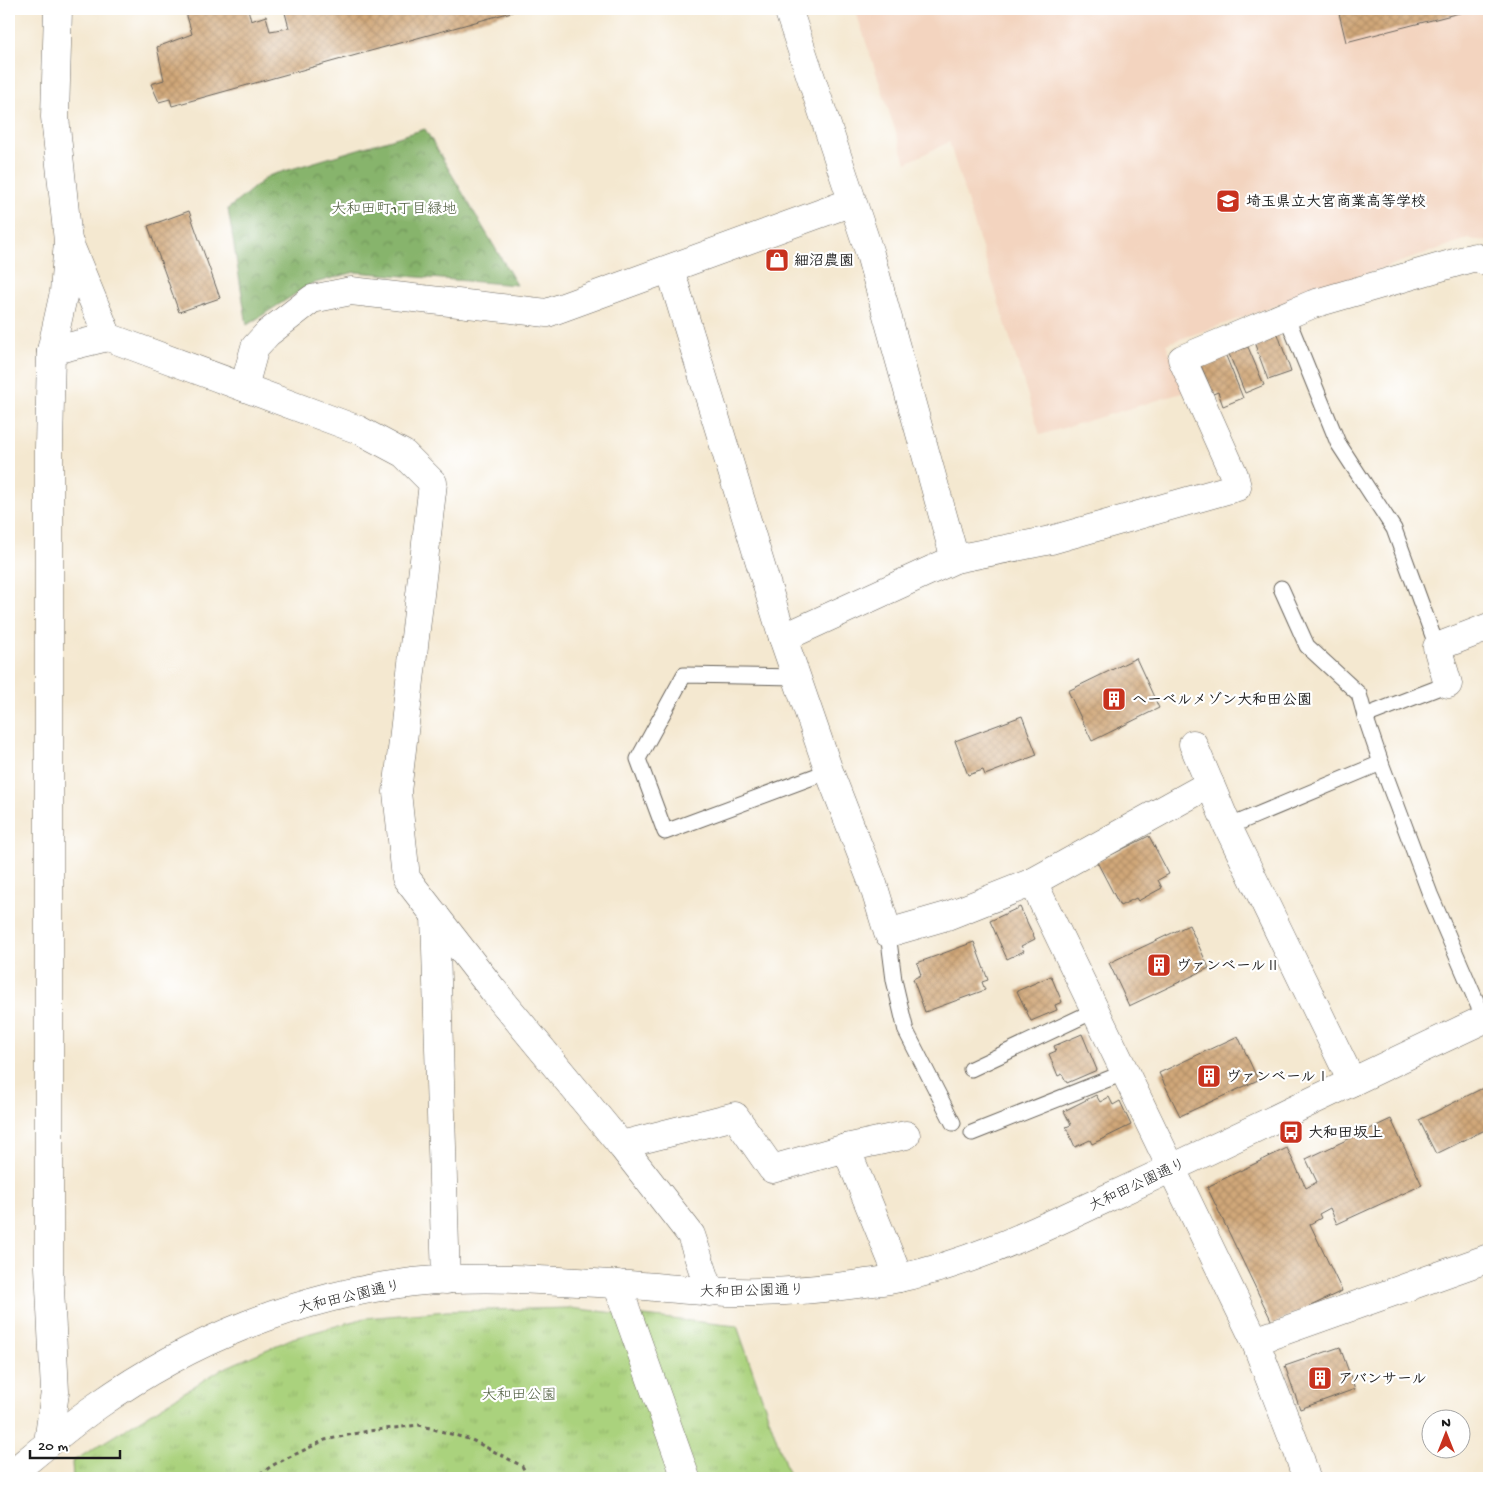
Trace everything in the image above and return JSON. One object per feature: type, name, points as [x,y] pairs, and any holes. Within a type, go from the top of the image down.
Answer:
[{"type":"street","points":[[48,1443],[55,1392],[49,1267],[49,448],[51,352],[64,292],[68,241],[55,117],[58,9]]},
{"type":"street","points":[[788,9],[873,264],[955,559]]},
{"type":"street","points":[[244,387],[255,347],[268,333],[312,299],[351,291],[547,313],[852,202]]},
{"type":"street","points":[[68,241],[108,337]]},
{"type":"street","points":[[783,638],[955,559],[1051,540],[1237,486],[1182,359],[1313,304],[1475,256],[1489,263]]},
{"type":"street","points":[[670,269],[783,638],[829,771],[873,884],[888,934],[947,916],[1033,882],[1210,784]]},
{"type":"street","points":[[51,352],[108,337],[359,430],[404,454],[433,482],[397,792],[406,878],[691,1235],[710,1292]]},
{"type":"street","points":[[1448,684],[1437,647],[1489,627]]},
{"type":"street","points":[[1193,744],[1228,826],[1352,1082]]},
{"type":"street","points":[[1033,882],[1173,1168],[1255,1341],[1298,1452],[1306,1478]]},
{"type":"street","points":[[435,915],[446,1280]]},
{"type":"street","name":"大和田公園通り","points":[[14,1471],[98,1406],[148,1373],[195,1347],[249,1323],[307,1304],[366,1290],[413,1282],[500,1279],[617,1284],[710,1292],[777,1292],[899,1278],[952,1264],[1007,1244],[1173,1168],[1486,1018]]},
{"type":"street","points":[[621,1145],[735,1116],[772,1170],[846,1148],[906,1135]]},
{"type":"street","points":[[846,1148],[899,1278]]},
{"type":"street","points":[[1255,1341],[1489,1258]]},
{"type":"street","points":[[617,1284],[686,1478]]},
{"type":"lane","points":[[1286,315],[1338,443],[1394,529],[1437,647]]},
{"type":"lane","points":[[1281,588],[1308,646],[1358,694],[1381,763],[1430,894],[1486,1018]]},
{"type":"lane","points":[[796,677],[684,675],[638,759],[665,832],[829,771]]},
{"type":"lane","points":[[1365,716],[1448,684]]},
{"type":"lane","points":[[1228,826],[1381,763]]},
{"type":"lane","points":[[888,934],[894,980],[906,1031],[952,1123]]},
{"type":"lane","points":[[971,1069],[1096,1010]]},
{"type":"lane","points":[[972,1133],[1126,1072]]},
{"type":"path","points":[[253,1478],[274,1464],[325,1440],[368,1431],[419,1425],[472,1440],[522,1466],[529,1478]]},
{"type":"shaded area","name":"埼玉県立大宮商業高等学校","points":[[855,9],[1489,9],[1489,241],[1467,239],[1166,344],[1185,392],[1040,435],[949,142],[906,163]]},
{"type":"green space","name":"大和田町1丁目緑地","points":[[425,129],[517,285],[355,272],[311,284],[247,325],[228,209],[268,176]]},
{"type":"green space","name":"大和田公園","points":[[569,1308],[737,1326],[790,1478],[73,1478],[72,1462],[220,1370],[293,1338],[365,1318],[447,1311]]},
{"type":"building","points":[[185,9],[248,9],[251,21],[266,16],[270,31],[289,28],[284,9],[514,9],[515,11],[172,106],[170,99],[159,102],[151,84],[164,80],[157,47],[192,34]]},
{"type":"building","points":[[1338,9],[1475,9],[1346,42]]},
{"type":"building","points":[[189,211],[220,298],[179,312],[148,226]]},
{"type":"building","points":[[1278,334],[1291,372],[1268,380],[1254,342]]},
{"type":"building","points":[[1248,347],[1264,385],[1245,393],[1229,354]]},
{"type":"building","points":[[1224,351],[1243,398],[1223,406],[1218,392],[1213,394],[1199,361]]},
{"type":"building","name":"ヘーベルメゾン大和田公園","points":[[1136,658],[1159,708],[1092,741],[1068,691]]},
{"type":"building","points":[[1022,716],[1037,755],[985,775],[983,770],[968,775],[955,741]]},
{"type":"building","points":[[1149,836],[1169,874],[1158,880],[1162,888],[1138,901],[1136,898],[1120,906],[1097,862]]},
{"type":"building","points":[[1020,907],[1035,939],[1021,946],[1024,951],[1007,959],[990,921]]},
{"type":"building","name":"ヴァンベールⅡ","points":[[1189,925],[1209,968],[1129,1006],[1109,963]]},
{"type":"building","points":[[974,942],[988,980],[982,982],[985,990],[925,1012],[913,979],[921,975],[917,963]]},
{"type":"building","points":[[1051,976],[1062,1002],[1055,1005],[1057,1010],[1031,1021],[1017,991]]},
{"type":"building","points":[[1082,1034],[1097,1070],[1067,1083],[1062,1074],[1058,1076],[1049,1054],[1056,1051],[1054,1046]]},
{"type":"building","name":"ヴァンベールⅠ","points":[[1238,1036],[1258,1080],[1180,1116],[1159,1073]]},
{"type":"building","points":[[1489,1085],[1489,1128],[1436,1154],[1419,1120]]},
{"type":"building","points":[[1096,1095],[1100,1102],[1109,1097],[1113,1105],[1120,1101],[1131,1125],[1092,1144],[1090,1140],[1075,1147],[1066,1127],[1071,1125],[1064,1111]]},
{"type":"building","points":[[1391,1119],[1422,1185],[1337,1224],[1330,1208],[1319,1214],[1321,1218],[1310,1224],[1342,1291],[1273,1324],[1207,1187],[1287,1148],[1306,1188],[1317,1182],[1306,1159]]},
{"type":"building","name":"アバンサール","points":[[1340,1347],[1355,1389],[1300,1409],[1285,1366]]},
{"type":"place","name":"埼玉県立大宮商業高等学校","points":[[1228,201]]},
{"type":"place","name":"細沼農園","points":[[777,260]]},
{"type":"place","name":"ヘーベルメゾン大和田公園","points":[[1114,699]]},
{"type":"place","name":"ヴァンベールⅡ","points":[[1159,965]]},
{"type":"place","name":"ヴァンベールⅠ","points":[[1209,1076]]},
{"type":"place","name":"大和田坂上","points":[[1291,1132]]},
{"type":"place","name":"アバンサール","points":[[1320,1378]]}]
